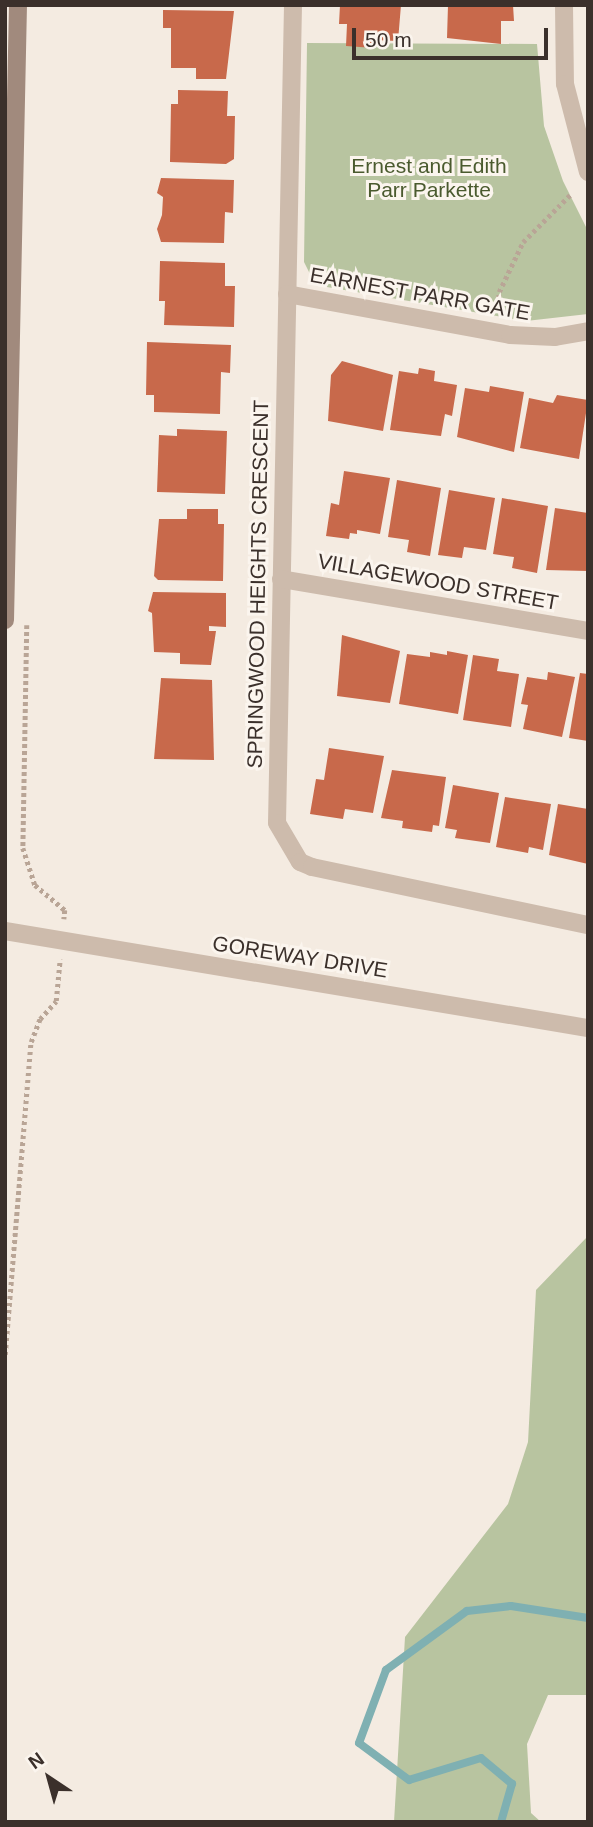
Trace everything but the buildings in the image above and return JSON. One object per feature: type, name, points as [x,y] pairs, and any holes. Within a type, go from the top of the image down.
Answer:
[{"type":"main road","points":[[5,620],[18,5]]},
{"type":"street","name":"SPRINGWOOD HEIGHTS CRESCENT","points":[[293,5],[277,823],[300,862],[588,925]]},
{"type":"street","points":[[564,5],[565,84],[588,172]]},
{"type":"street","name":"EARNEST PARR GATE","points":[[287,294],[510,335],[555,337],[588,331]]},
{"type":"street","name":"VILLAGEWOOD STREET","points":[[281,579],[588,631]]},
{"type":"street","name":"GOREWAY DRIVE","points":[[5,931],[588,1028]]},
{"type":"path","points":[[496,313],[499,292],[523,242],[571,194]]},
{"type":"path","points":[[5,1355],[31,1042],[40,1019],[56,1001],[57,989]]},
{"type":"green space","name":"Ernest and Edith Parr Parkette","points":[[307,43],[537,44],[544,126],[563,181],[588,231],[588,314],[526,321],[321,286],[313,280],[304,262]]},
{"type":"green space","points":[[588,1236],[588,1695],[548,1695],[527,1744],[531,1813],[541,1822],[394,1822],[405,1637],[508,1504],[528,1442],[536,1290]]},
{"type":"waterway","points":[[501,1822],[512,1784],[481,1758],[409,1780],[359,1743],[386,1670],[467,1611],[511,1606],[588,1618]]}]
